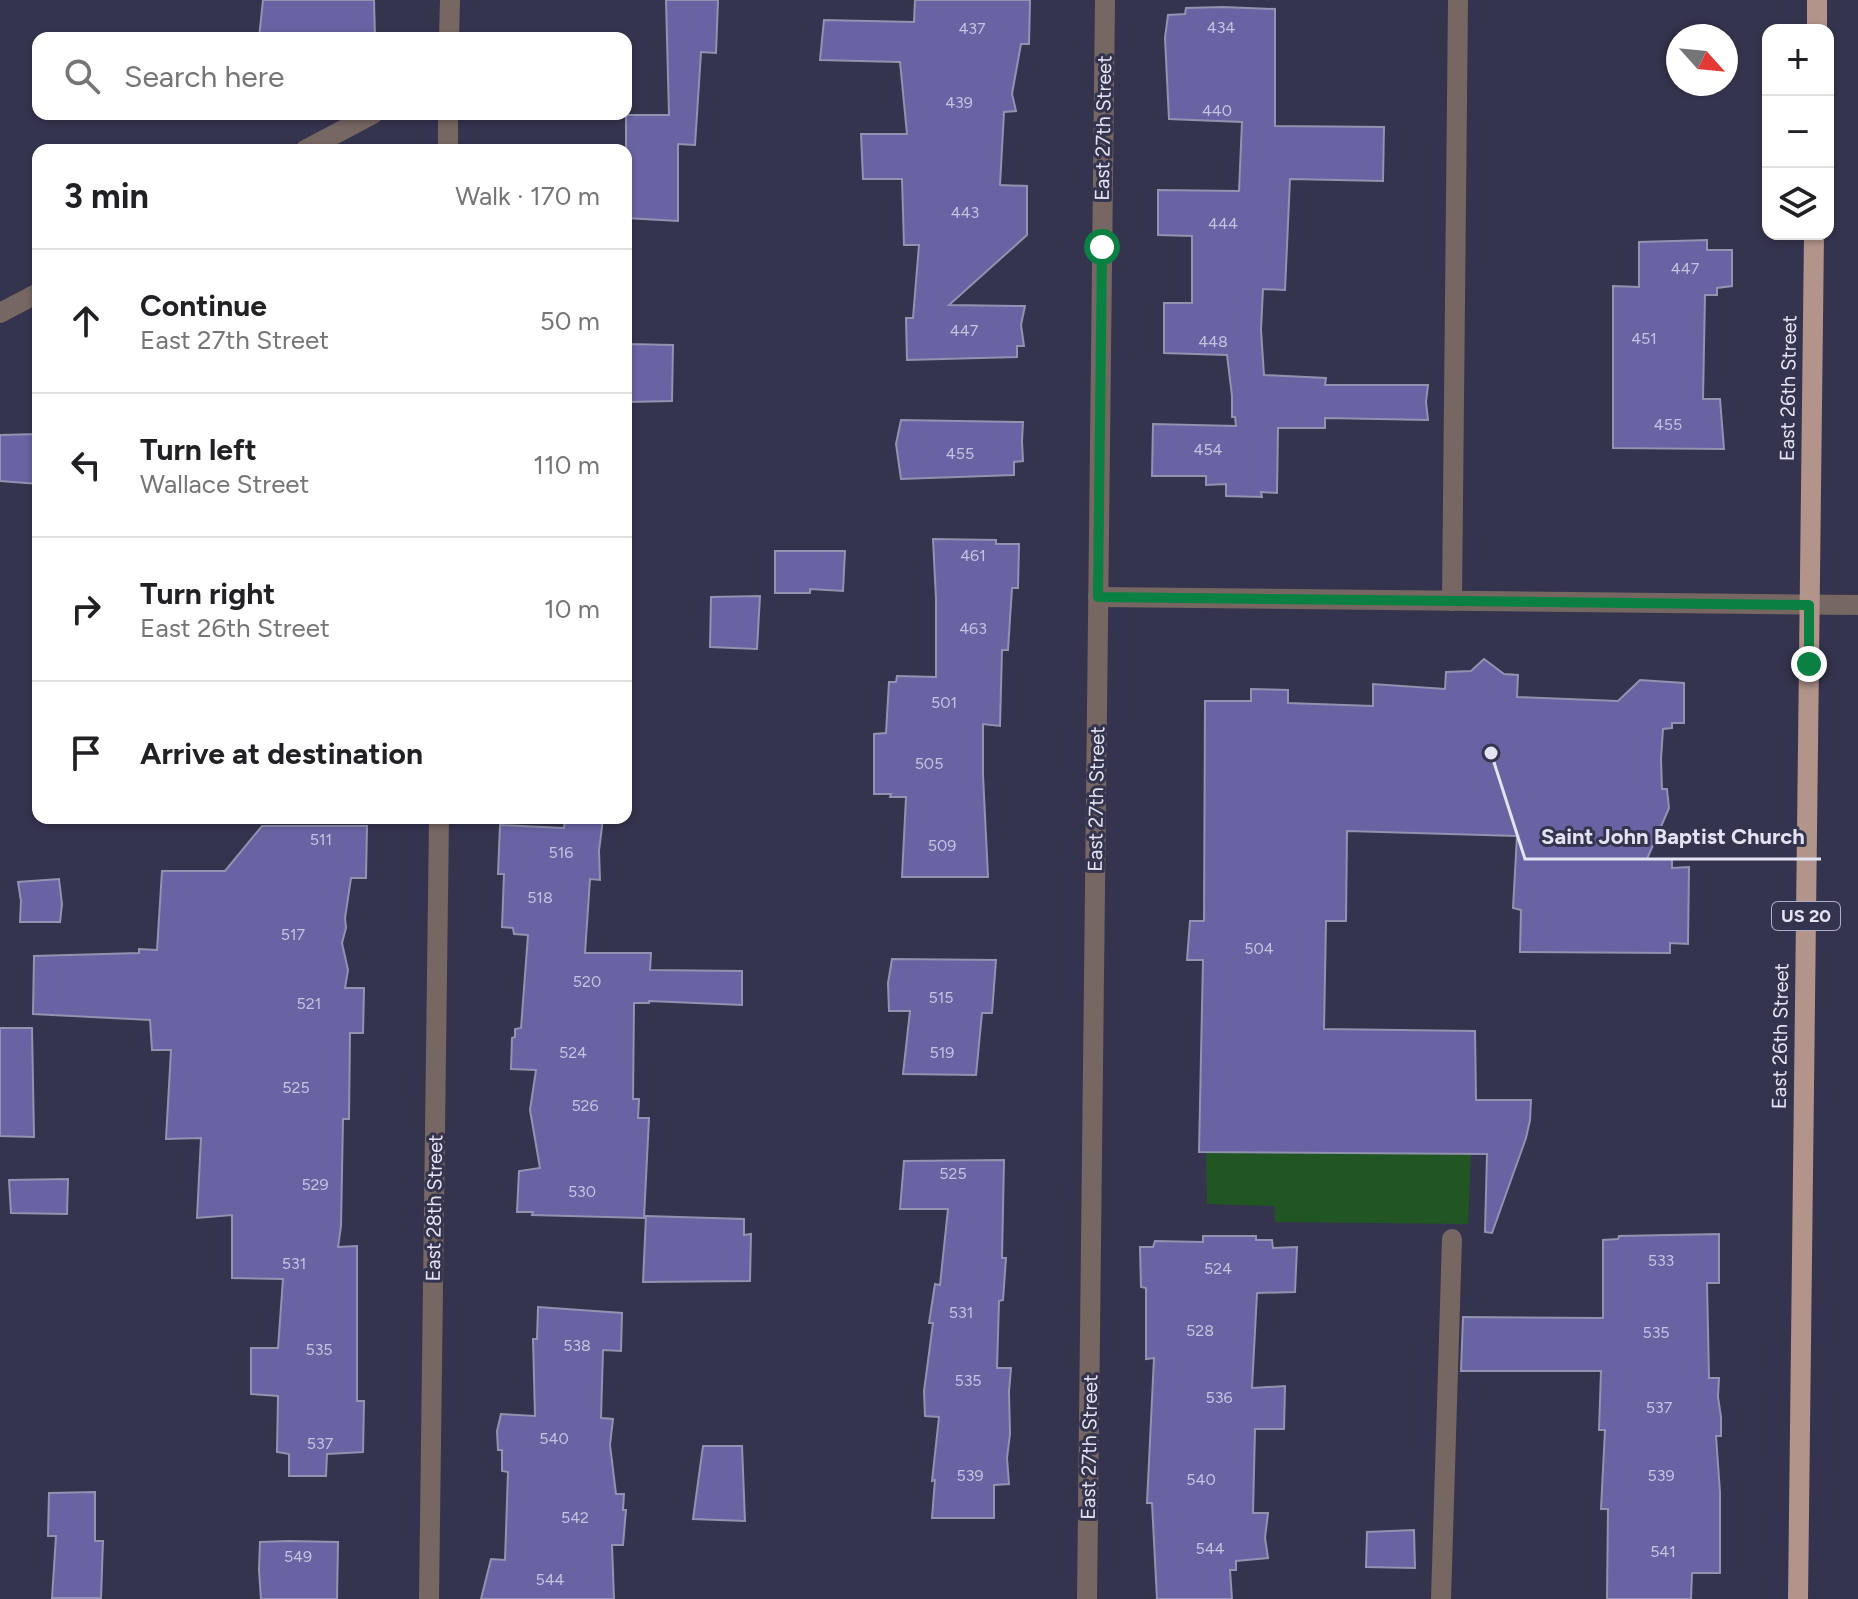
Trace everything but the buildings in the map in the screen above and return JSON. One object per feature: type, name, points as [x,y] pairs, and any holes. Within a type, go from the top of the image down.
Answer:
[{"type":"main road","points":[[1817,0],[1817,24]]},
{"type":"main road","name":"East 26th Street","points":[[1798,1599],[1814,240]]},
{"type":"street","points":[[449,32],[450,0]]},
{"type":"street","name":"East 27th Street","points":[[1087,1599],[1105,0]]},
{"type":"street","points":[[1452,601],[1458,0]]},
{"type":"street","points":[[316,144],[362,120]]},
{"type":"street","points":[[448,120],[448,144]]},
{"type":"street","points":[[0,313],[32,296]]},
{"type":"street","points":[[1098,597],[1858,605]]},
{"type":"street","name":"East 28th Street","points":[[429,1599],[439,824]]},
{"type":"street","points":[[1441,1599],[1452,1239]]},
{"type":"green space","points":[[1206,1152],[1471,1154],[1468,1224],[1275,1222],[1274,1206],[1207,1204]]},
{"type":"place","name":"Saint John Baptist Church","points":[[1491,753]]},
{"type":"route","points":[[1102,247],[1098,597],[1809,605],[1809,664]]}]
